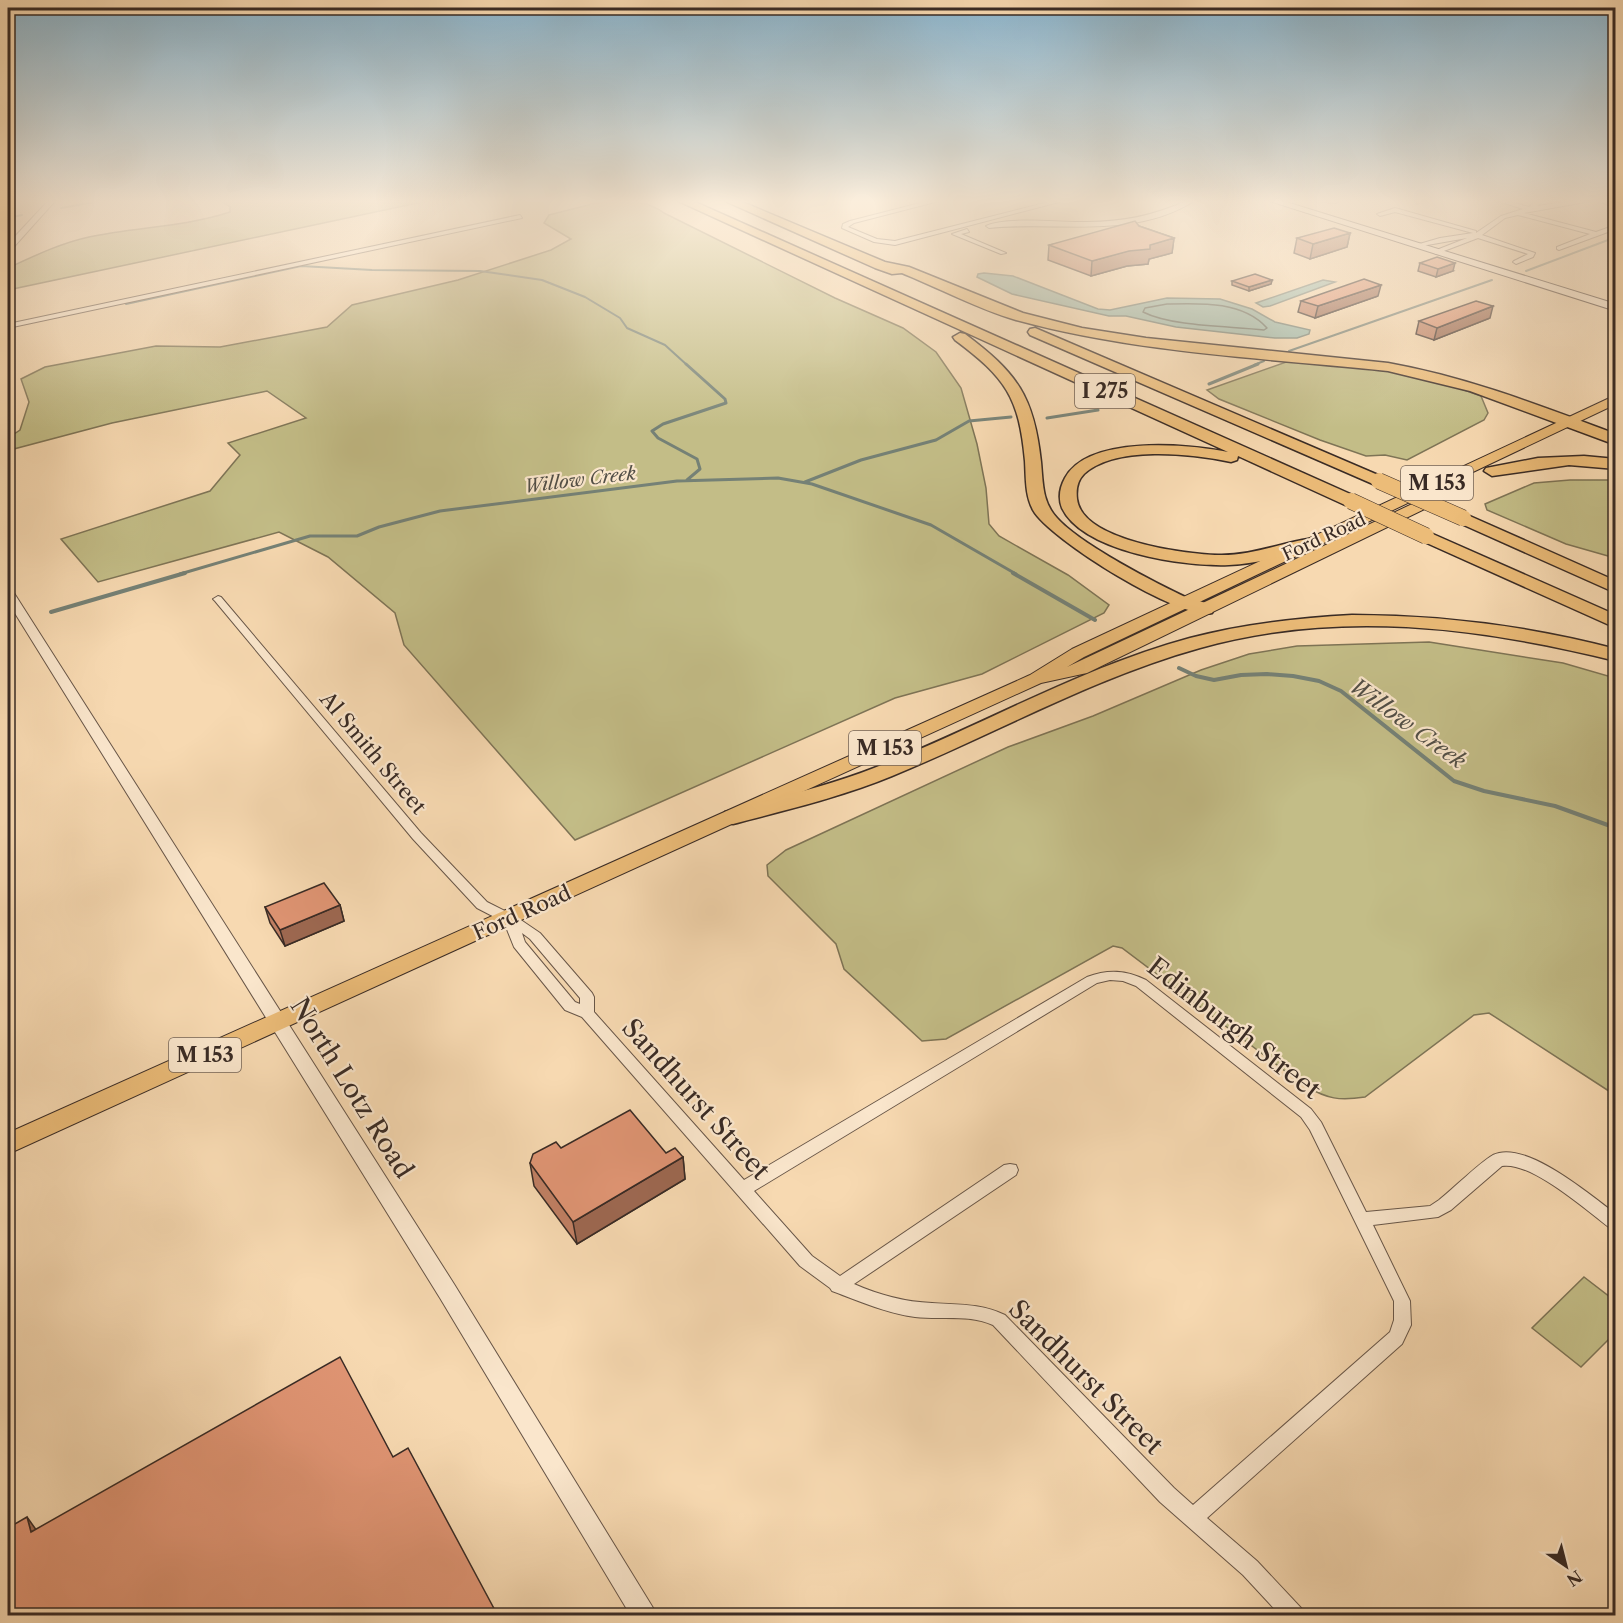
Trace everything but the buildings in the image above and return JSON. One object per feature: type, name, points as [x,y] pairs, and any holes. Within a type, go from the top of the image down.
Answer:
[{"type":"highway","name":"I 275","points":[[855,277],[1616,622]]},
{"type":"highway","name":"I 275","points":[[906,277],[1379,481],[1616,588]]},
{"type":"highway","points":[[922,277],[1018,316],[1059,327],[1137,341],[1407,369],[1459,382],[1616,440]]},
{"type":"highway","points":[[860,279],[870,289],[959,336],[980,351],[1005,374],[1023,402],[1028,417],[1039,507],[1056,528],[1070,539],[1184,603],[1205,609]]},
{"type":"highway","points":[[1308,544],[1288,547],[1258,557],[1229,560],[1185,558],[1149,552],[1117,542],[1082,521],[1070,505],[1067,489],[1075,475],[1104,457],[1146,449],[1178,449],[1243,460],[1312,488],[1335,494]]},
{"type":"highway","points":[[1492,471],[1552,460],[1583,460],[1616,464]]},
{"type":"highway","points":[[1492,531],[1561,555],[1616,569]]},
{"type":"highway","points":[[733,817],[874,776],[1028,707],[1157,655],[1271,627],[1342,622],[1423,622],[1529,635],[1616,655]]},
{"type":"main road","points":[[1516,277],[1616,308]]},
{"type":"main road","name":"Ford Road","points":[[8,1144],[510,919],[1036,679],[1062,661],[1616,399]]},
{"type":"main road","name":"Ford Road","points":[[1036,679],[1082,669],[1616,411]]},
{"type":"street","points":[[8,326],[239,277]]},
{"type":"street","name":"North Lotz Road","points":[[8,593],[447,1291],[646,1616]]},
{"type":"street","name":"Al Smith Street","points":[[218,600],[417,836],[482,905],[510,919]]},
{"type":"street","name":"Sandhurst Street","points":[[510,919],[535,936],[587,997],[587,1013],[806,1261],[838,1286],[868,1300],[932,1311],[975,1310],[999,1320],[1167,1495],[1250,1568],[1295,1616]]},
{"type":"street","name":"Edinburgh Street","points":[[743,1189],[1092,980],[1102,975],[1115,974],[1141,983],[1306,1113],[1316,1126],[1363,1219],[1402,1301],[1404,1316],[1401,1331],[1396,1338],[1193,1518]]},
{"type":"street","points":[[1363,1219],[1432,1212],[1445,1205],[1498,1160],[1510,1158],[1537,1166],[1616,1222]]},
{"type":"street","points":[[838,1286],[1010,1170]]},
{"type":"shaded area","points":[[8,277],[70,277],[8,290]]},
{"type":"shaded area","points":[[468,277],[792,277],[903,328],[936,352],[961,388],[977,444],[986,488],[989,524],[999,536],[1068,575],[1109,605],[1104,613],[982,674],[895,698],[575,840],[404,645],[395,613],[328,557],[279,532],[98,582],[61,539],[210,491],[240,455],[228,443],[306,418],[267,391],[112,423],[10,450],[8,438],[20,430],[29,402],[21,379],[45,367],[156,346],[220,347],[327,327],[352,305]]},
{"type":"shaded area","points":[[1289,361],[1395,371],[1450,385],[1481,396],[1488,413],[1484,420],[1407,460],[1385,455],[1366,456],[1320,440],[1219,399],[1207,390]]},
{"type":"shaded area","points":[[1615,480],[1615,558],[1566,544],[1487,510],[1485,504],[1534,483]]},
{"type":"shaded area","points":[[1429,642],[1563,663],[1615,678],[1615,1095],[1489,1013],[1474,1015],[1365,1097],[1341,1099],[1320,1094],[1305,1086],[1122,948],[1113,946],[946,1039],[922,1041],[844,969],[836,944],[768,876],[767,865],[786,850],[1008,747],[1093,716],[1201,670],[1249,654],[1297,646]]},
{"type":"shaded area","points":[[1584,1277],[1615,1301],[1616,1332],[1581,1367],[1532,1328]]},
{"type":"water","points":[[977,277],[1015,277],[1098,309],[1110,310],[1167,298],[1220,299],[1252,309],[1275,322],[1310,330],[1309,334],[1297,338],[1275,338],[1176,327],[1126,316],[1109,316],[1012,294]]},
{"type":"water","points":[[1323,280],[1335,282],[1270,306],[1263,307],[1256,303]]},
{"type":"waterway","points":[[126,304],[252,277]]},
{"type":"waterway","points":[[520,277],[542,280],[585,297],[620,318],[627,328],[665,345],[687,365]]},
{"type":"waterway","points":[[1289,351],[1492,280]]},
{"type":"waterway","points":[[1254,365],[1264,361]]},
{"type":"waterway","points":[[686,364],[725,399],[726,403],[663,424],[652,431],[658,438],[697,459],[700,469],[687,480]]},
{"type":"waterway","points":[[1209,384],[1258,364]]},
{"type":"waterway","points":[[1047,418],[1098,410]]},
{"type":"waterway","points":[[805,482],[861,460],[936,440],[969,421],[1011,417]]},
{"type":"waterway","name":"Willow Creek","points":[[180,574],[310,536],[357,536],[379,527],[440,511],[677,481],[778,478],[812,484],[931,525],[1016,574]]},
{"type":"waterway","name":"Willow Creek","points":[[51,612],[185,573]]},
{"type":"waterway","name":"Willow Creek","points":[[1013,573],[1095,620]]},
{"type":"waterway","name":"Willow Creek","points":[[1179,668],[1196,676],[1214,680],[1241,675],[1267,674],[1319,681],[1341,691],[1454,781],[1484,791],[1555,806],[1616,828]]}]
